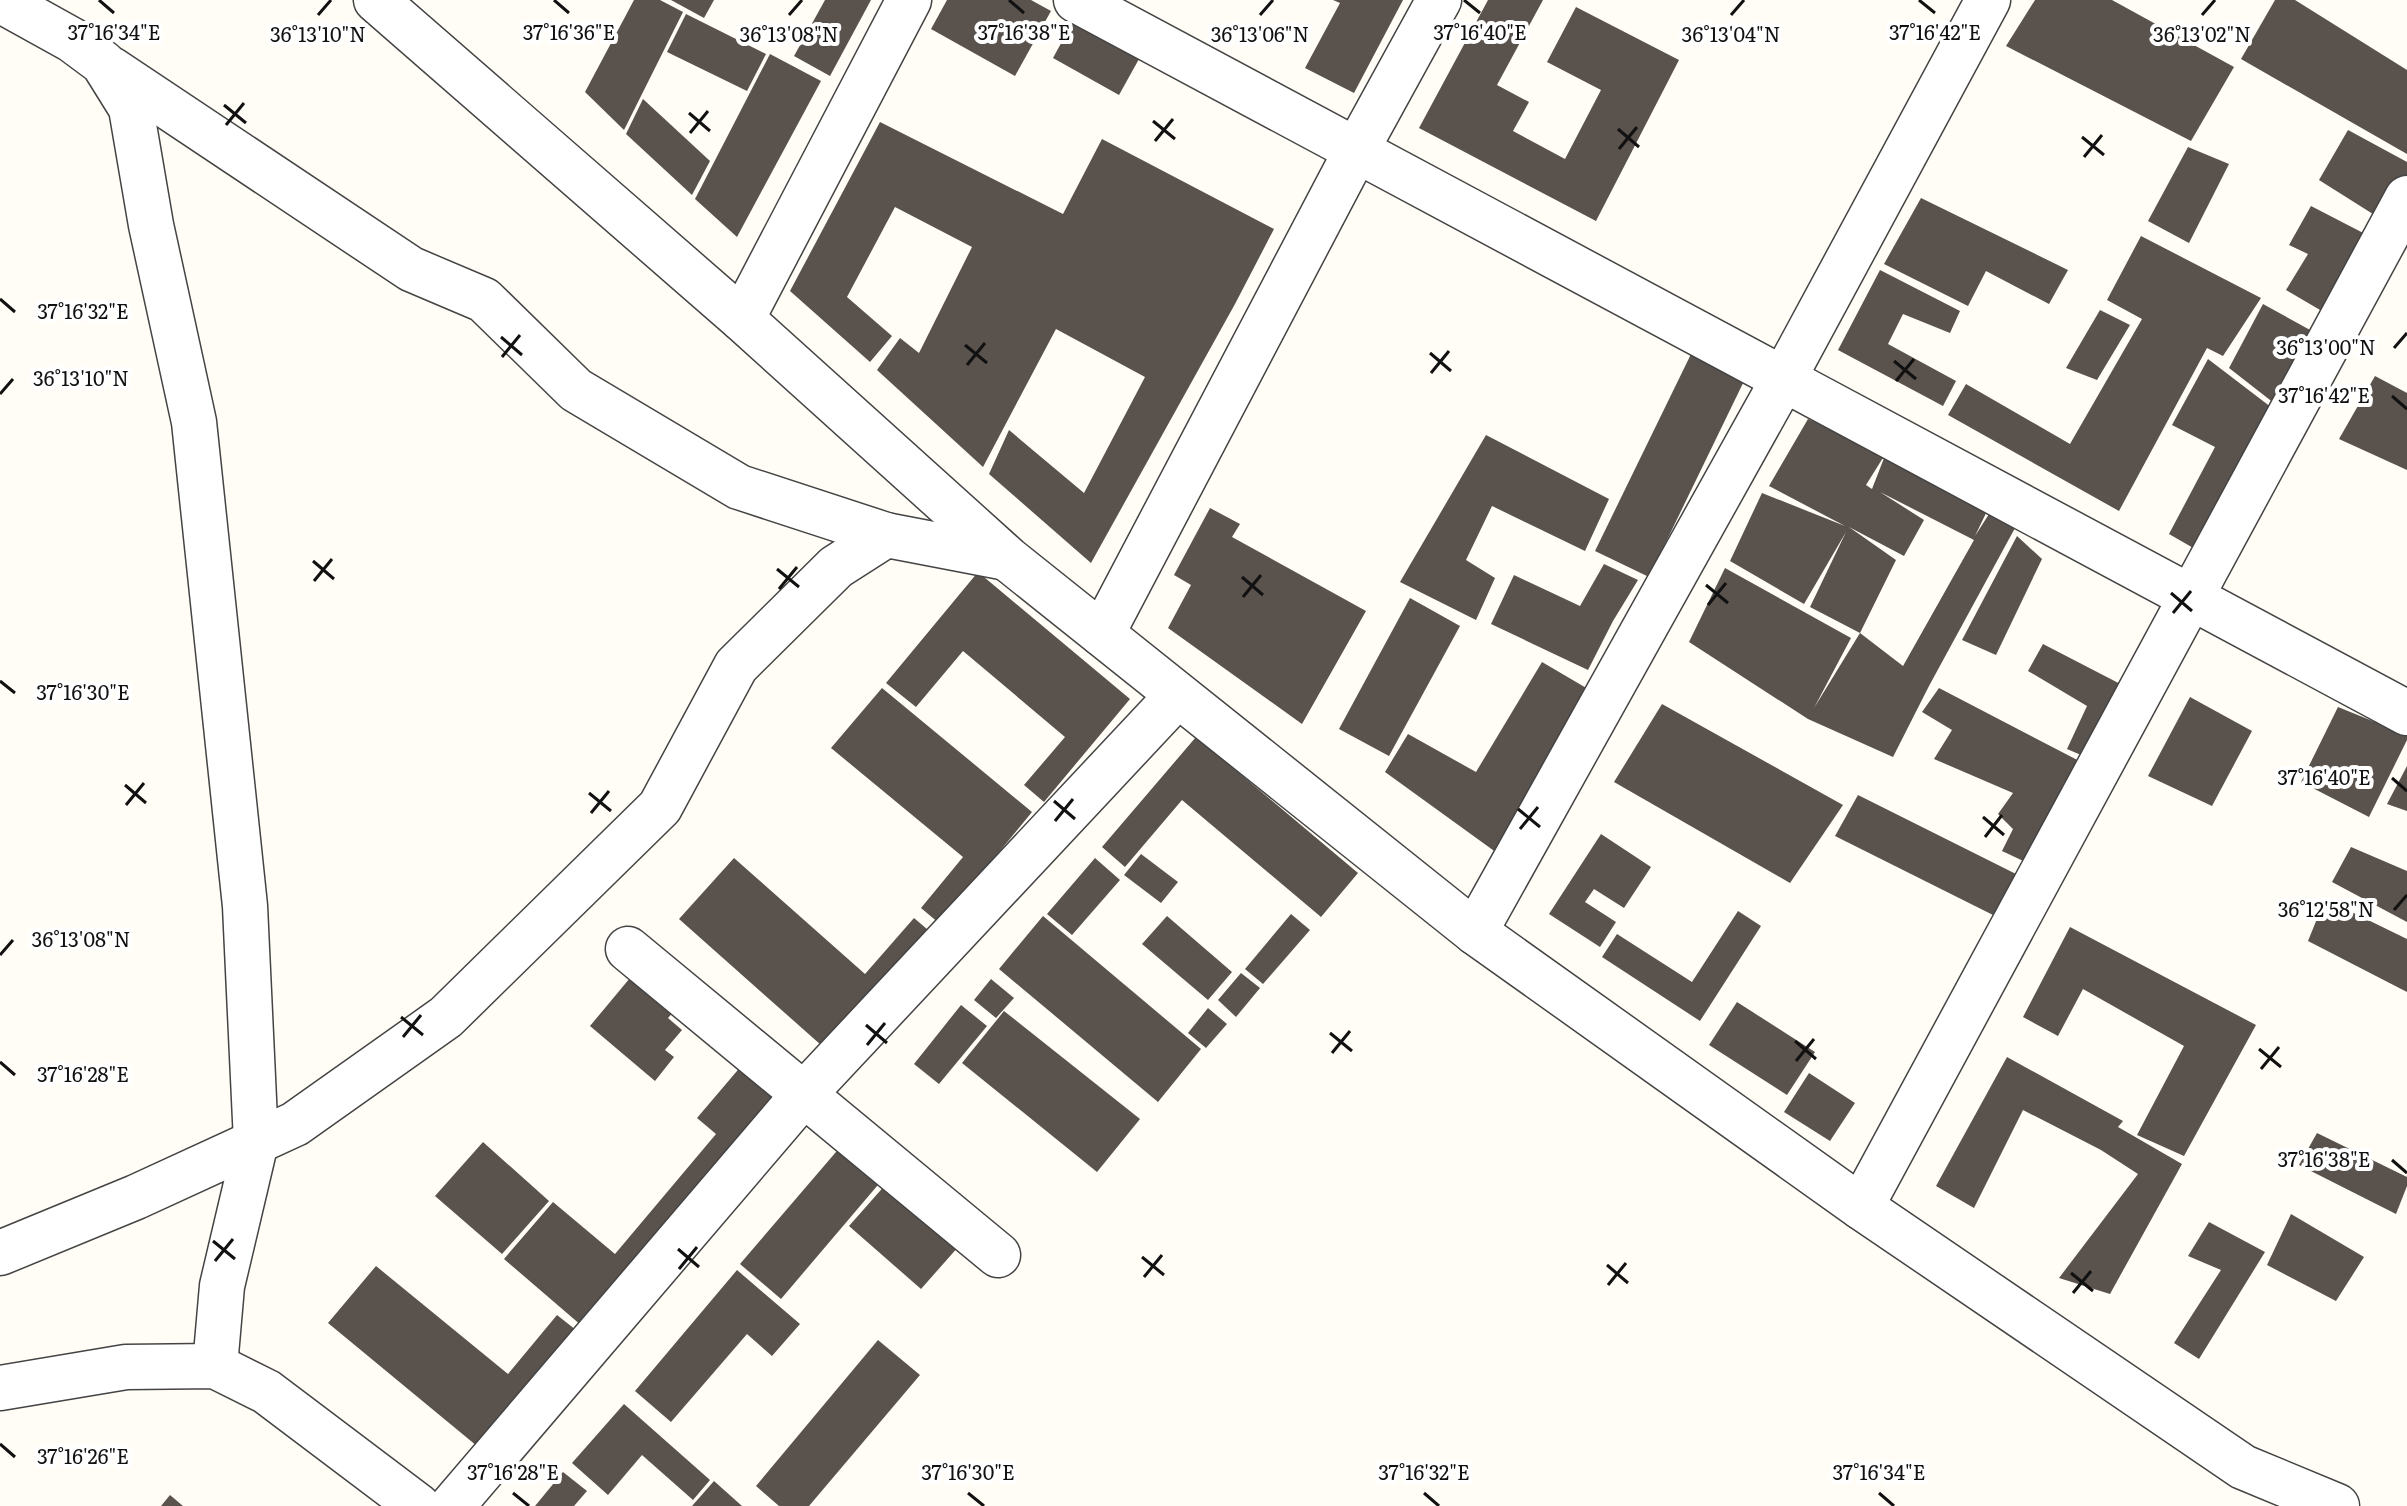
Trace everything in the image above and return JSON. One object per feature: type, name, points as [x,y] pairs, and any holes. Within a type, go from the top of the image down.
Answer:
[{"type":"street","points":[[0,0],[72,40],[411,269],[484,300],[576,390],[739,487],[886,535],[1008,559]]},
{"type":"street","points":[[376,0],[742,319],[1008,559],[1475,932],[1861,1207],[2243,1467],[2337,1506]]},
{"type":"street","points":[[742,319],[909,0]]},
{"type":"street","points":[[1076,0],[2407,713]]},
{"type":"street","points":[[1102,634],[1356,151],[1439,0]]},
{"type":"street","points":[[1475,932],[1784,378],[1988,0]]},
{"type":"street","points":[[103,63],[131,108],[151,225],[194,422],[245,906],[256,1142],[222,1286],[215,1366]]},
{"type":"street","points":[[1861,1207],[2407,198]]},
{"type":"street","points":[[0,1253],[136,1197],[295,1124],[446,1017],[660,807],[736,666],[836,567],[886,535]]},
{"type":"street","points":[[452,1506],[804,1094],[1177,696]]},
{"type":"street","points":[[628,949],[998,1255]]},
{"type":"street","points":[[0,1388],[126,1367],[215,1366],[267,1392],[418,1506]]},
{"type":"building","points":[[634,0],[660,0],[683,12],[624,130],[585,92]]},
{"type":"building","points":[[671,0],[714,0],[704,18]]},
{"type":"building","points":[[825,0],[871,0],[830,76],[794,56]]},
{"type":"building","points":[[947,0],[1031,0],[1051,11],[1015,76],[931,29]]},
{"type":"building","points":[[1333,0],[1403,0],[1354,93],[1305,68],[1340,3]]},
{"type":"building","points":[[1488,0],[1543,0],[1497,85],[1529,102],[1513,131],[1565,159],[1601,90],[1547,62],[1576,7],[1679,60],[1596,221],[1419,128]]},
{"type":"building","points":[[2035,0],[2112,0],[2234,67],[2191,141],[2006,46]]},
{"type":"building","points":[[2275,0],[2295,0],[2407,70],[2407,154],[2241,59]]},
{"type":"building","points":[[686,14],[766,54],[747,91],[667,52]]},
{"type":"building","points":[[1072,23],[1139,59],[1119,95],[1053,58]]},
{"type":"building","points":[[770,54],[821,81],[737,237],[695,199]]},
{"type":"building","points":[[643,99],[710,161],[692,195],[626,134]]},
{"type":"building","points":[[880,122],[1063,214],[1102,139],[1274,229],[1091,563],[989,474],[1009,430],[1084,493],[1145,377],[1056,329],[983,467],[877,370],[900,338],[919,353],[972,247],[895,207],[847,297],[892,336],[870,362],[790,291]]},
{"type":"building","points":[[2348,130],[2407,162],[2407,181],[2384,221],[2319,180]]},
{"type":"building","points":[[2188,147],[2229,164],[2189,243],[2148,221]]},
{"type":"building","points":[[1921,198],[2068,270],[2049,304],[1986,271],[1968,306],[1884,264]]},
{"type":"building","points":[[2311,206],[2371,237],[2332,317],[2286,290],[2308,254],[2289,245]]},
{"type":"building","points":[[2141,236],[2261,298],[2223,356],[2207,348],[2119,511],[1948,415],[1966,384],[2070,444],[2142,319],[2107,300]]},
{"type":"building","points":[[1880,270],[1960,311],[1950,333],[1903,314],[1888,344],[1956,381],[1943,406],[1838,350]]},
{"type":"building","points":[[2263,304],[2321,336],[2279,407],[2229,368]]},
{"type":"building","points":[[2100,310],[2130,325],[2097,380],[2066,368]]},
{"type":"building","points":[[1693,350],[1746,377],[1649,577],[1595,551]]},
{"type":"building","points":[[2208,359],[2280,414],[2202,553],[2169,534],[2215,447],[2172,425]]},
{"type":"building","points":[[2375,376],[2407,393],[2407,470],[2339,439]]},
{"type":"building","points":[[1808,419],[1886,453],[1989,507],[1975,536],[1989,514],[2015,528],[1893,757],[1808,719],[1689,642],[1725,568],[1851,638],[1814,708],[1860,633],[1810,607],[1846,532],[1804,604],[1730,561],[1762,493],[1845,526],[1769,486]],"holes":[[[1886,453],[1872,489],[1866,485]],[[1880,492],[1974,540],[1903,666],[1860,633],[1896,560],[1849,527],[1904,556],[1924,520]]]},
{"type":"building","points":[[1486,435],[1609,499],[1585,551],[1492,506],[1466,560],[1495,578],[1476,620],[1400,582]]},
{"type":"building","points":[[1210,508],[1240,524],[1232,537],[1366,611],[1302,724],[1168,628],[1191,585],[1174,575]]},
{"type":"building","points":[[2017,536],[2042,559],[1996,655],[1962,640]]},
{"type":"building","points":[[1604,564],[1638,580],[1588,670],[1491,624],[1514,575],[1580,606]]},
{"type":"building","points":[[978,572],[1130,699],[1044,802],[1024,785],[1065,737],[963,651],[916,707],[886,683]]},
{"type":"building","points":[[1410,598],[1460,626],[1389,756],[1339,729]]},
{"type":"building","points":[[2043,644],[2130,689],[2095,761],[2067,749],[2087,706],[2028,671]]},
{"type":"building","points":[[1542,662],[1588,689],[1497,853],[1385,772],[1408,734],[1476,772]]},
{"type":"building","points":[[882,688],[1032,812],[940,924],[921,908],[963,857],[831,748]]},
{"type":"building","points":[[1939,688],[2087,765],[2034,866],[2002,851],[2013,829],[1998,814],[2013,793],[1934,759],[1952,730],[1922,712]]},
{"type":"building","points":[[2190,697],[2252,731],[2212,806],[2148,776]]},
{"type":"building","points":[[1662,704],[1843,805],[1790,883],[1614,782]]},
{"type":"building","points":[[2338,707],[2407,735],[2369,817],[2301,782]]},
{"type":"building","points":[[1196,737],[1358,873],[1321,917],[1182,800],[1125,867],[1102,847]]},
{"type":"building","points":[[2407,766],[2407,811],[2387,804]]},
{"type":"building","points":[[1858,795],[2024,878],[2003,920],[1835,836]]},
{"type":"building","points":[[1601,834],[1651,867],[1624,908],[1594,889],[1585,902],[1616,922],[1600,947],[1549,914]]},
{"type":"building","points":[[2351,847],[2407,871],[2407,922],[2332,882]]},
{"type":"building","points":[[1141,854],[1178,882],[1161,903],[1124,875]]},
{"type":"building","points":[[734,858],[865,974],[914,918],[934,935],[830,1053],[679,919]]},
{"type":"building","points":[[1095,858],[1120,880],[1072,935],[1047,914]]},
{"type":"building","points":[[2325,899],[2407,939],[2407,992],[2308,941]]},
{"type":"building","points":[[1738,911],[1761,926],[1700,1021],[1602,957],[1617,934],[1692,982]]},
{"type":"building","points":[[1291,914],[1310,930],[1263,984],[1245,969]]},
{"type":"building","points":[[1043,916],[1201,1049],[1158,1102],[999,969]]},
{"type":"building","points":[[1167,916],[1232,972],[1208,1000],[1142,944]]},
{"type":"building","points":[[2070,927],[2256,1025],[2184,1156],[2137,1135],[2184,1046],[2083,989],[2058,1036],[2023,1017]]},
{"type":"building","points":[[635,972],[677,1008],[668,1018],[682,1030],[665,1050],[674,1057],[655,1081],[590,1026]]},
{"type":"building","points":[[1241,973],[1260,988],[1236,1017],[1218,1000]]},
{"type":"building","points":[[991,979],[1014,998],[996,1018],[974,1000]]},
{"type":"building","points":[[1737,1002],[1815,1052],[1787,1095],[1709,1045]]},
{"type":"building","points":[[961,1005],[987,1026],[939,1084],[914,1064]]},
{"type":"building","points":[[1208,1008],[1227,1024],[1206,1048],[1188,1033]]},
{"type":"building","points":[[1004,1011],[1140,1119],[1097,1172],[962,1063]]},
{"type":"building","points":[[2007,1057],[2123,1121],[2118,1127],[2182,1164],[2110,1294],[2059,1278],[2138,1174],[2101,1150],[2023,1110],[1974,1208],[1936,1186]]},
{"type":"building","points":[[748,1058],[790,1094],[589,1332],[504,1259],[553,1202],[615,1254],[716,1134],[697,1118]]},
{"type":"building","points":[[1809,1073],[1855,1103],[1830,1141],[1784,1112]]},
{"type":"building","points":[[2317,1133],[2407,1177],[2407,1186],[2396,1214],[2299,1165]]},
{"type":"building","points":[[483,1142],[549,1201],[502,1254],[435,1196]]},
{"type":"building","points":[[842,1145],[883,1179],[781,1299],[740,1264]]},
{"type":"building","points":[[887,1183],[959,1246],[921,1289],[849,1226]]},
{"type":"building","points":[[2291,1214],[2364,1257],[2336,1301],[2267,1265]]},
{"type":"building","points":[[2209,1222],[2265,1252],[2199,1359],[2174,1343],[2221,1270],[2188,1256]]},
{"type":"building","points":[[376,1266],[508,1374],[557,1315],[581,1334],[483,1451],[328,1323]]},
{"type":"building","points":[[737,1270],[800,1324],[772,1356],[747,1334],[671,1422],[635,1391]]},
{"type":"building","points":[[878,1340],[920,1375],[809,1506],[779,1506],[756,1486]]},
{"type":"building","points":[[624,1404],[710,1480],[693,1500],[642,1455],[608,1495],[572,1463]]},
{"type":"building","points":[[563,1472],[587,1491],[574,1506],[535,1506]]},
{"type":"building","points":[[714,1481],[742,1506],[692,1506]]},
{"type":"building","points":[[170,1495],[183,1506],[161,1506]]}]
